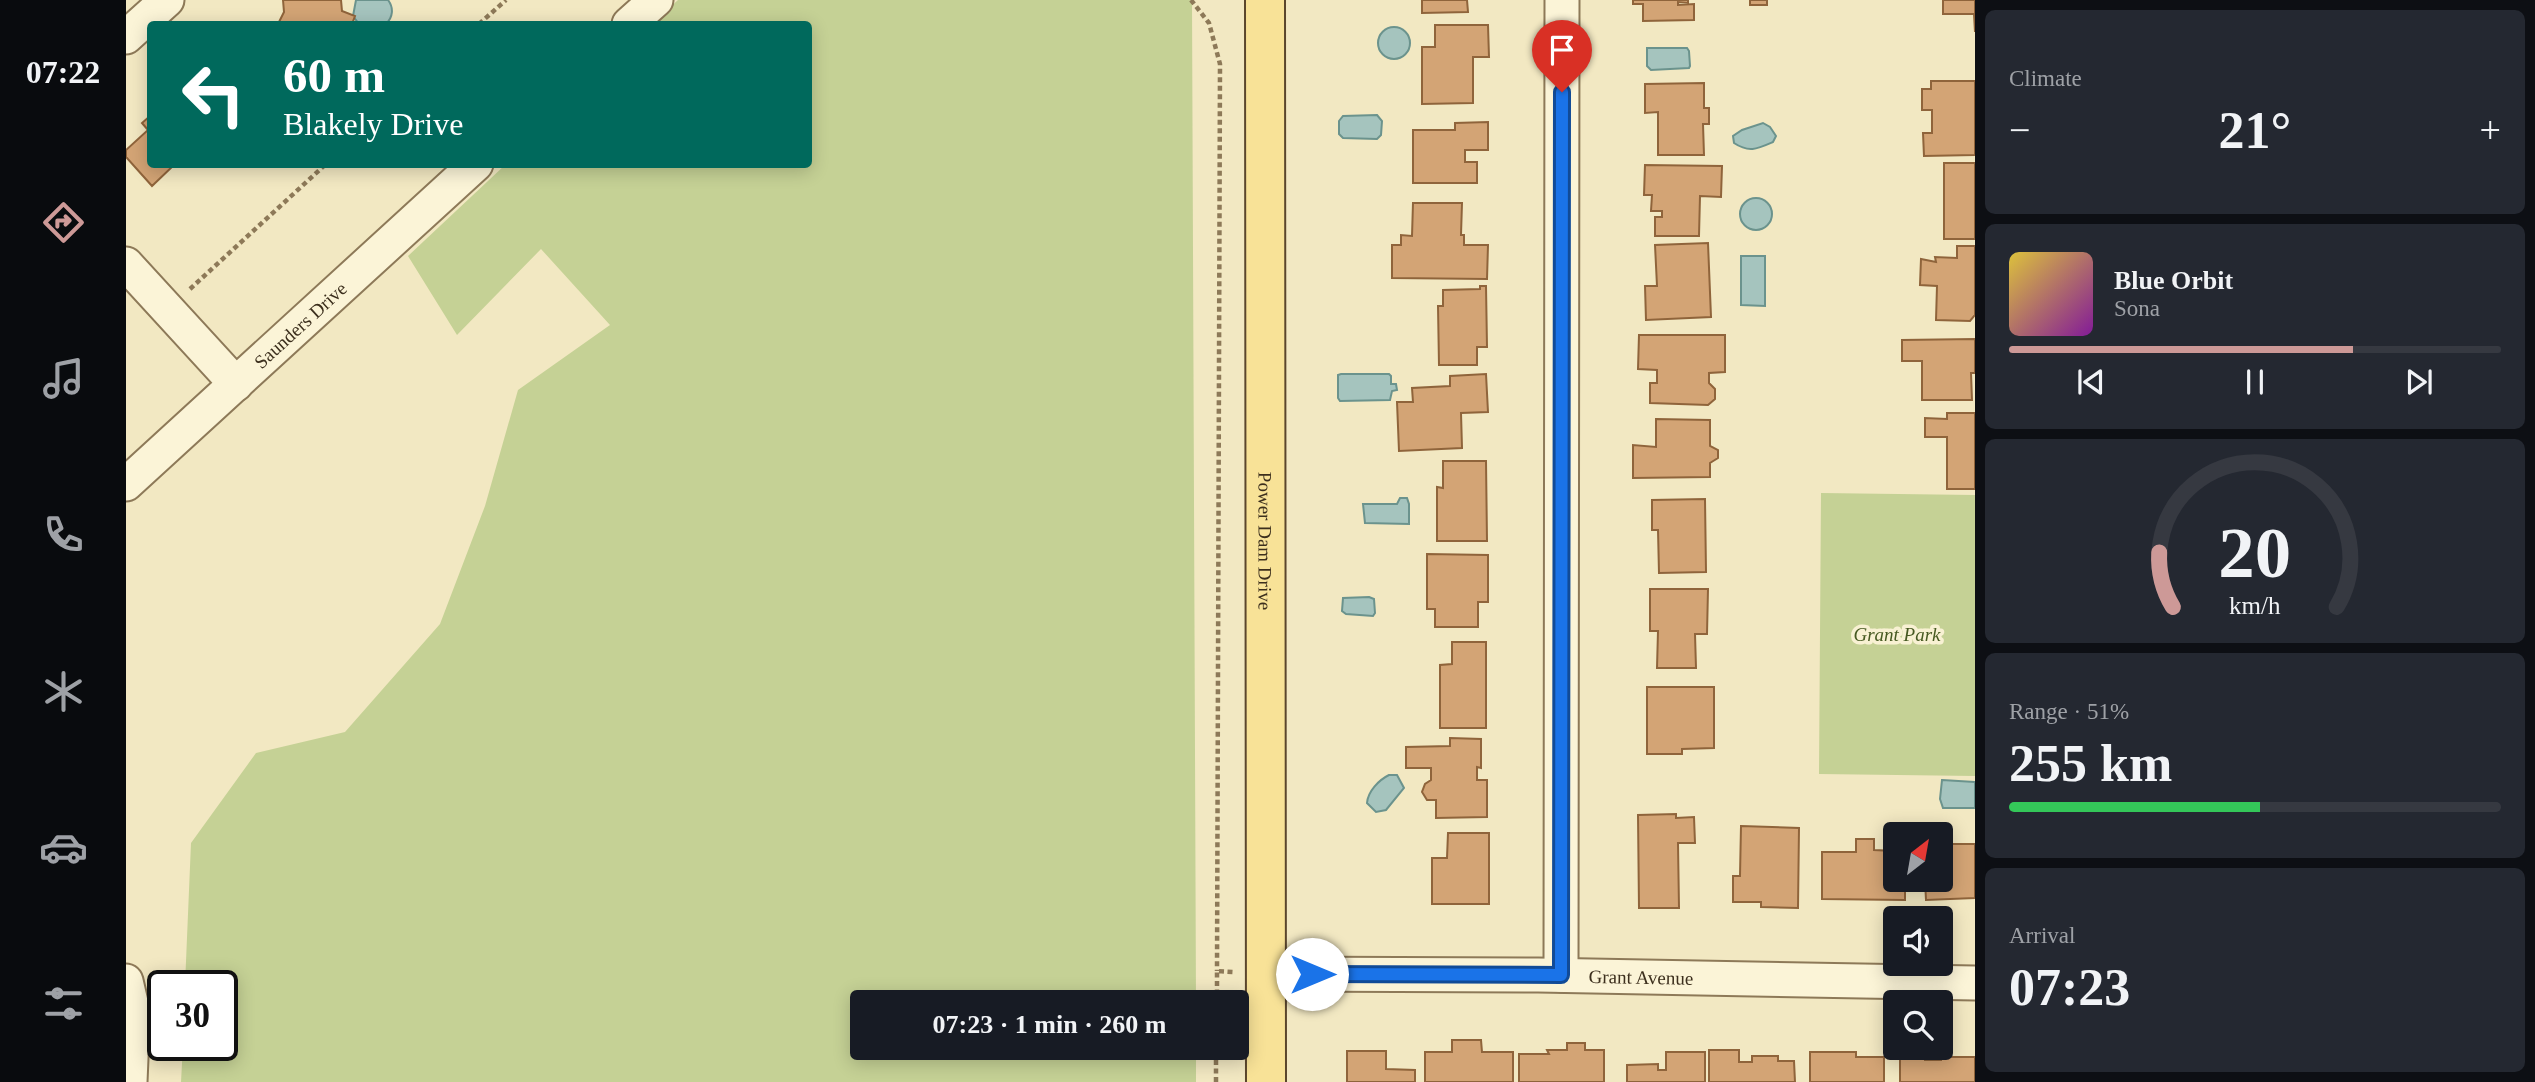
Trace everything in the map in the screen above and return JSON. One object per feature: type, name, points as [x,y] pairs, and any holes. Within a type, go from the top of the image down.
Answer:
[{"type":"main road","name":"Power Dam Drive","points":[[1265,0],[1266,1082]]},
{"type":"street","points":[[126,37],[167,0]]},
{"type":"street","points":[[632,21],[656,0]]},
{"type":"street","points":[[1561,975],[1562,0]]},
{"type":"street","name":"Saunders Drive","points":[[126,484],[472,168]]},
{"type":"street","points":[[126,264],[236,384]]},
{"type":"street","name":"Grant Avenue","points":[[1265,974],[1561,975],[1975,983]]},
{"type":"street","points":[[126,981],[133,1011],[130,1082]]},
{"type":"path","points":[[482,21],[506,0]]},
{"type":"path","points":[[1191,0],[1209,23],[1220,64],[1217,971]]},
{"type":"path","points":[[167,309],[322,168]]},
{"type":"path","points":[[1216,1060],[1216,1082]]},
{"type":"green space","points":[[678,0],[1192,0],[1196,990],[850,990],[850,1060],[1196,1060],[1196,1082],[181,1082],[182,1061],[238,1061],[238,970],[186,970],[191,843],[256,753],[345,732],[440,624],[485,506],[518,390],[610,325],[541,249],[457,335],[408,256],[502,168],[812,168],[812,21],[655,21]]},
{"type":"green space","name":"Grant Park","points":[[1821,493],[1975,495],[1975,776],[1819,774]]},
{"type":"water","points":[[356,0],[388,0],[392,9],[388,21],[357,21],[353,16]]},
{"type":"water","points":[[1394,27],[1405,32],[1410,43],[1405,54],[1394,59],[1383,54],[1378,43],[1383,32]]},
{"type":"water","points":[[1647,48],[1687,48],[1690,66],[1651,70],[1647,66]]},
{"type":"water","points":[[1377,115],[1382,121],[1381,135],[1377,139],[1343,138],[1339,134],[1339,121],[1343,116]]},
{"type":"water","points":[[1763,123],[1770,127],[1776,136],[1773,142],[1753,149],[1734,143],[1733,136]]},
{"type":"water","points":[[1756,198],[1767,203],[1772,214],[1767,225],[1756,230],[1745,225],[1740,214],[1745,203]]},
{"type":"water","points":[[1741,256],[1765,256],[1765,306],[1741,305]]},
{"type":"water","points":[[1389,374],[1391,384],[1396,384],[1397,390],[1392,391],[1390,400],[1340,401],[1338,375]]},
{"type":"water","points":[[1400,498],[1407,498],[1409,524],[1365,523],[1363,504],[1397,504]]},
{"type":"water","points":[[1343,598],[1374,599],[1373,616],[1346,614],[1342,611]]},
{"type":"water","points":[[1389,775],[1397,775],[1404,788],[1386,810],[1376,812],[1367,803],[1369,794]]},
{"type":"water","points":[[1942,780],[1975,782],[1975,808],[1943,808],[1940,799]]},
{"type":"building","points":[[283,0],[341,0],[342,11],[355,16],[353,21],[280,21],[284,12]]},
{"type":"building","points":[[1422,0],[1467,0],[1468,12],[1422,13]]},
{"type":"building","points":[[1633,0],[1688,0],[1688,3],[1678,2],[1678,5],[1694,4],[1694,20],[1643,21],[1643,4],[1633,4]]},
{"type":"building","points":[[1750,0],[1767,0],[1767,5],[1750,5]]},
{"type":"building","points":[[1943,0],[1975,0],[1975,32],[1974,14],[1943,14]]},
{"type":"building","points":[[1435,25],[1488,25],[1489,57],[1473,57],[1473,103],[1422,104],[1422,47],[1435,47]]},
{"type":"building","points":[[1931,81],[1975,81],[1975,155],[1924,156],[1923,133],[1932,133],[1932,110],[1922,110],[1922,89],[1931,89]]},
{"type":"building","points":[[1704,83],[1704,108],[1709,108],[1709,124],[1703,124],[1704,155],[1658,155],[1658,112],[1645,113],[1645,84]]},
{"type":"building","points":[[1488,122],[1488,150],[1465,150],[1465,162],[1477,162],[1477,183],[1413,183],[1413,130],[1455,130],[1455,123]]},
{"type":"building","points":[[147,131],[147,168],[171,168],[152,186],[126,157],[126,150]]},
{"type":"building","points":[[1944,163],[1975,163],[1975,239],[1944,239]]},
{"type":"building","points":[[1645,165],[1722,166],[1721,197],[1700,196],[1699,236],[1655,236],[1655,217],[1662,217],[1662,211],[1651,211],[1652,195],[1644,195]]},
{"type":"building","points":[[1413,203],[1462,203],[1461,235],[1464,235],[1464,245],[1488,245],[1487,279],[1392,278],[1392,245],[1401,245],[1401,235],[1412,236]]},
{"type":"building","points":[[1708,243],[1711,317],[1646,320],[1645,286],[1657,286],[1655,245]]},
{"type":"building","points":[[1957,246],[1975,246],[1975,315],[1970,321],[1936,320],[1937,286],[1920,285],[1921,259],[1936,262],[1935,257],[1957,258]]},
{"type":"building","points":[[1480,286],[1486,286],[1487,347],[1477,347],[1477,365],[1439,365],[1438,306],[1443,306],[1443,290],[1480,289]]},
{"type":"building","points":[[1639,335],[1725,335],[1725,372],[1709,373],[1709,383],[1715,389],[1715,399],[1708,405],[1650,403],[1650,383],[1657,383],[1657,370],[1638,369]]},
{"type":"building","points":[[1975,339],[1975,373],[1971,373],[1972,400],[1922,400],[1922,361],[1902,361],[1902,340]]},
{"type":"building","points":[[1486,374],[1488,412],[1461,413],[1462,448],[1399,451],[1397,402],[1413,402],[1412,388],[1450,386],[1450,376]]},
{"type":"building","points":[[1947,413],[1975,413],[1975,489],[1947,489],[1947,437],[1925,437],[1925,418],[1947,419]]},
{"type":"building","points":[[1656,419],[1710,420],[1710,446],[1718,450],[1718,458],[1710,463],[1710,477],[1633,478],[1633,445],[1656,447]]},
{"type":"building","points":[[1443,461],[1486,461],[1487,541],[1437,541],[1437,487],[1443,488]]},
{"type":"building","points":[[1705,499],[1706,572],[1659,573],[1658,530],[1652,530],[1652,500]]},
{"type":"building","points":[[1427,554],[1488,555],[1488,602],[1478,602],[1478,627],[1435,627],[1435,609],[1427,609]]},
{"type":"building","points":[[1650,589],[1708,589],[1707,634],[1695,634],[1696,668],[1657,668],[1658,631],[1650,631]]},
{"type":"building","points":[[1452,642],[1486,642],[1486,728],[1440,728],[1440,665],[1452,664]]},
{"type":"building","points":[[1647,687],[1714,687],[1714,748],[1682,749],[1682,754],[1647,754]]},
{"type":"building","points":[[1450,738],[1481,739],[1481,768],[1477,767],[1477,780],[1487,780],[1487,817],[1436,818],[1436,800],[1427,800],[1422,792],[1425,784],[1431,780],[1431,768],[1406,768],[1406,747],[1450,746]]},
{"type":"building","points":[[1676,814],[1676,818],[1694,817],[1695,843],[1678,843],[1679,908],[1639,908],[1638,815]]},
{"type":"building","points":[[1741,826],[1799,828],[1798,908],[1761,907],[1761,902],[1733,902],[1733,876],[1740,876]]},
{"type":"building","points":[[1448,833],[1489,833],[1489,904],[1432,904],[1432,858],[1447,858]]},
{"type":"building","points":[[1856,839],[1874,839],[1874,850],[1883,850],[1883,892],[1905,892],[1905,900],[1822,899],[1822,852],[1856,852]]},
{"type":"building","points":[[1953,844],[1975,844],[1975,898],[1926,900],[1926,892],[1953,892]]},
{"type":"building","points":[[1452,1040],[1481,1040],[1482,1052],[1513,1052],[1513,1082],[1425,1082],[1425,1052],[1452,1052]]},
{"type":"building","points":[[1567,1043],[1585,1043],[1585,1050],[1604,1050],[1604,1082],[1519,1082],[1519,1054],[1549,1054],[1547,1050],[1567,1050]]},
{"type":"building","points":[[1709,1050],[1739,1050],[1739,1062],[1752,1062],[1752,1056],[1778,1056],[1778,1061],[1794,1061],[1795,1082],[1709,1082]]},
{"type":"building","points":[[1347,1051],[1386,1051],[1386,1069],[1415,1070],[1415,1082],[1347,1082]]},
{"type":"building","points":[[1666,1052],[1705,1052],[1705,1082],[1627,1082],[1627,1065],[1658,1064],[1658,1070],[1666,1070]]},
{"type":"building","points":[[1810,1052],[1856,1052],[1856,1057],[1883,1057],[1884,1060],[1884,1082],[1810,1082]]},
{"type":"building","points":[[1953,1057],[1975,1057],[1975,1082],[1900,1082],[1900,1060],[1953,1060]]},
{"type":"route","points":[[1312,974],[1561,975],[1562,92]]}]
